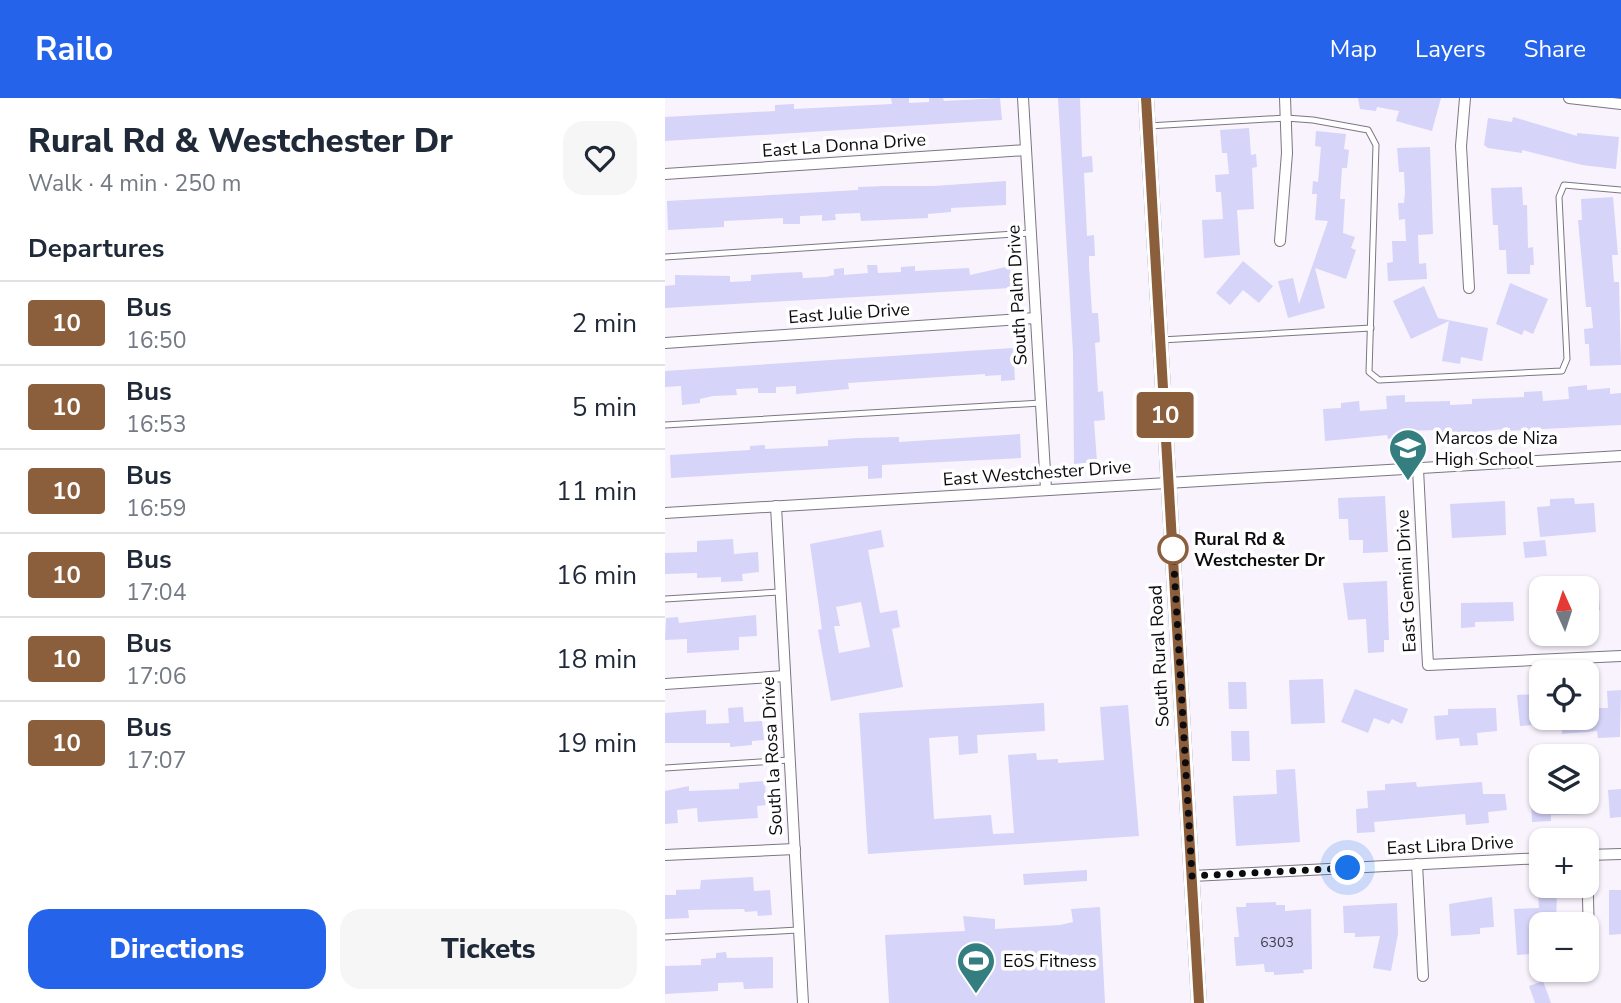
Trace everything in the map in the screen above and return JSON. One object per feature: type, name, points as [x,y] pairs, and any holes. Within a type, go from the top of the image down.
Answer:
[{"type":"main road","name":"South Rural Road","points":[[1146,98],[1199,1003]]},
{"type":"street","name":"South Palm Drive","points":[[1023,98],[1046,489]]},
{"type":"street","points":[[1280,241],[1285,98]]},
{"type":"street","points":[[1465,98],[1461,146],[1469,288]]},
{"type":"street","points":[[1569,98],[1621,104]]},
{"type":"street","name":"East La Donna Drive","points":[[665,174],[1026,150]]},
{"type":"street","name":"East Julie Drive","points":[[665,344],[1036,318]]},
{"type":"street","name":"East Westchester Drive","points":[[665,513],[1621,456]]},
{"type":"street","name":"East Gemini Drive","points":[[1418,469],[1428,665],[1621,656]]},
{"type":"street","name":"South la Rosa Drive","points":[[776,506],[803,1003]]},
{"type":"street","points":[[665,684],[785,676]]},
{"type":"street","points":[[665,855],[795,849]]},
{"type":"street","points":[[1599,855],[1621,854]]},
{"type":"street","name":"East Libra Drive","points":[[1192,876],[1529,859]]},
{"type":"street","points":[[1417,864],[1423,976]]},
{"type":"lane","points":[[1148,126],[1286,118],[1368,130],[1376,145],[1369,372],[1379,380],[1562,371],[1567,359],[1559,198],[1564,185],[1621,190]]},
{"type":"lane","points":[[665,257],[1031,233]]},
{"type":"lane","points":[[1161,340],[1371,328]]},
{"type":"lane","points":[[665,425],[1041,403]]},
{"type":"lane","points":[[665,599],[781,593]]},
{"type":"lane","points":[[665,768],[790,761]]},
{"type":"lane","points":[[665,937],[800,930]]},
{"type":"building","points":[[891,98],[909,98],[909,103],[929,102],[929,98],[943,98],[944,101],[1000,98],[1002,120],[665,141],[665,117],[775,111],[775,105],[794,104],[794,109],[892,104]]},
{"type":"building","points":[[1058,98],[1080,98],[1082,157],[1092,156],[1093,172],[1084,173],[1087,236],[1094,235],[1095,256],[1089,256],[1089,266],[1092,313],[1098,313],[1100,342],[1095,343],[1098,392],[1103,391],[1105,420],[1094,421],[1097,462],[1074,464],[1073,353]]},
{"type":"building","points":[[1358,98],[1441,98],[1432,131],[1396,121],[1399,111],[1377,107],[1376,111],[1360,109]]},
{"type":"building","points":[[1513,117],[1577,136],[1577,133],[1619,137],[1616,169],[1582,165],[1522,150],[1522,153],[1488,148],[1484,145],[1488,118],[1512,122]]},
{"type":"building","points":[[1249,128],[1251,155],[1256,154],[1257,167],[1252,168],[1254,209],[1237,210],[1240,255],[1204,258],[1202,220],[1223,219],[1221,192],[1216,192],[1215,175],[1229,174],[1227,153],[1222,153],[1220,130]]},
{"type":"building","points":[[1316,131],[1346,134],[1344,149],[1349,150],[1347,168],[1342,168],[1340,199],[1345,199],[1343,233],[1355,237],[1351,248],[1356,250],[1346,279],[1315,268],[1325,308],[1288,318],[1278,281],[1293,278],[1299,304],[1328,221],[1315,220],[1317,194],[1312,194],[1313,181],[1318,182],[1321,147],[1315,146]]},
{"type":"building","points":[[1430,147],[1433,234],[1418,235],[1419,264],[1426,263],[1427,279],[1388,281],[1387,263],[1393,262],[1392,241],[1406,241],[1405,219],[1399,220],[1398,203],[1404,203],[1405,192],[1404,172],[1399,172],[1397,148]]},
{"type":"building","points":[[1006,181],[1006,205],[951,208],[951,212],[928,214],[928,218],[861,221],[860,213],[835,214],[836,220],[822,221],[822,215],[800,216],[800,224],[783,224],[783,218],[724,221],[724,227],[668,230],[667,201],[858,190],[858,187]]},
{"type":"building","points":[[1522,187],[1523,205],[1527,205],[1528,248],[1533,247],[1534,265],[1530,265],[1530,274],[1507,274],[1506,250],[1499,250],[1498,225],[1493,225],[1491,188]]},
{"type":"building","points":[[1613,197],[1618,255],[1612,255],[1614,282],[1619,282],[1621,365],[1590,366],[1589,344],[1585,344],[1584,329],[1593,328],[1591,307],[1586,307],[1578,220],[1582,220],[1581,199]]},
{"type":"building","points":[[1243,261],[1273,286],[1259,303],[1243,290],[1230,305],[1216,293]]},
{"type":"building","points":[[867,265],[877,265],[878,273],[901,272],[901,267],[915,266],[915,271],[969,268],[970,275],[1010,266],[1011,288],[665,308],[665,286],[675,285],[675,275],[730,276],[730,282],[751,281],[751,275],[780,273],[802,272],[803,278],[826,277],[834,275],[834,269],[844,268],[844,275],[868,273]]},
{"type":"building","points":[[1510,283],[1548,299],[1533,334],[1524,330],[1522,335],[1496,324]]},
{"type":"building","points":[[1424,286],[1438,318],[1488,328],[1482,361],[1461,357],[1460,364],[1442,361],[1449,321],[1411,339],[1393,301]]},
{"type":"building","points":[[1013,348],[1015,380],[1001,381],[1001,375],[985,374],[848,383],[849,389],[796,394],[796,386],[776,387],[776,393],[758,393],[758,388],[736,389],[737,395],[713,396],[700,399],[700,403],[682,405],[681,386],[665,387],[665,371]]},
{"type":"building","points":[[1587,385],[1587,390],[1610,388],[1610,394],[1621,393],[1621,425],[1505,429],[1435,436],[1435,430],[1407,431],[1408,437],[1388,439],[1387,435],[1325,441],[1323,409],[1341,408],[1341,403],[1359,401],[1360,411],[1387,409],[1386,396],[1405,395],[1405,402],[1450,401],[1450,405],[1472,404],[1472,399],[1524,397],[1524,392],[1542,391],[1543,401],[1569,399],[1568,387]]},
{"type":"building","points":[[1020,434],[1021,458],[882,465],[882,478],[868,479],[868,466],[671,478],[670,455],[750,450],[750,446],[765,445],[765,449],[828,446],[828,440],[857,438],[899,437],[899,442]]},
{"type":"building","points":[[1385,496],[1388,552],[1363,553],[1363,540],[1349,540],[1348,519],[1339,519],[1338,498]]},
{"type":"building","points":[[1574,498],[1575,504],[1594,503],[1596,532],[1540,537],[1537,507],[1550,506],[1550,499]]},
{"type":"building","points":[[1505,501],[1506,535],[1452,538],[1450,504]]},
{"type":"building","points":[[881,530],[884,547],[868,550],[880,613],[897,610],[900,627],[892,629],[903,687],[831,701],[818,630],[822,629],[810,544]],"holes":[[[861,602],[870,647],[839,653],[834,626],[840,626],[836,607]]]},
{"type":"building","points":[[733,539],[734,554],[758,552],[759,572],[742,574],[743,581],[721,582],[721,577],[697,578],[697,573],[665,574],[665,553],[697,552],[697,541]]},
{"type":"building","points":[[1545,540],[1547,556],[1525,558],[1523,542]]},
{"type":"building","points":[[1387,581],[1389,640],[1384,640],[1384,652],[1368,653],[1366,619],[1348,620],[1343,583]]},
{"type":"building","points":[[1513,602],[1514,621],[1475,622],[1475,627],[1461,628],[1461,603]]},
{"type":"building","points":[[756,615],[757,636],[739,637],[739,650],[687,653],[687,639],[665,640],[666,618],[678,617],[679,623]]},
{"type":"building","points":[[1323,679],[1325,723],[1291,724],[1289,680]]},
{"type":"building","points":[[1228,682],[1246,682],[1247,709],[1229,709]]},
{"type":"building","points":[[1355,689],[1408,709],[1402,724],[1392,719],[1389,724],[1374,718],[1368,733],[1341,722]]},
{"type":"building","points":[[1621,690],[1620,737],[1598,738],[1597,731],[1562,734],[1562,730],[1599,730],[1599,708],[1608,708],[1607,691]]},
{"type":"building","points":[[1529,694],[1529,725],[1520,726],[1517,695]]},
{"type":"building","points":[[1044,703],[1045,731],[977,735],[978,753],[959,755],[958,736],[929,738],[934,819],[991,815],[993,834],[1014,833],[1008,755],[1036,753],[1037,760],[1058,759],[1058,763],[1104,760],[1100,707],[1128,705],[1139,836],[868,854],[859,713]]},
{"type":"building","points":[[743,707],[744,722],[762,721],[764,740],[752,741],[752,745],[730,747],[730,743],[665,743],[665,713],[706,710],[706,724],[729,723],[728,708]]},
{"type":"building","points":[[1496,708],[1497,731],[1477,733],[1478,745],[1460,746],[1459,738],[1436,740],[1434,716],[1448,715],[1448,709]]},
{"type":"building","points":[[1231,731],[1249,731],[1250,761],[1232,761]]},
{"type":"building","points":[[1295,769],[1300,842],[1236,846],[1233,796],[1277,794],[1276,770]]},
{"type":"building","points":[[765,781],[766,805],[757,806],[758,818],[698,822],[697,808],[677,810],[678,823],[665,824],[665,791],[689,786],[689,791],[739,789],[739,783]]},
{"type":"building","points":[[1416,782],[1417,787],[1482,782],[1483,794],[1505,794],[1507,810],[1488,812],[1489,823],[1466,825],[1465,814],[1374,822],[1375,832],[1357,833],[1356,809],[1368,808],[1367,791],[1385,790],[1385,784]]},
{"type":"building","points":[[1621,789],[1621,817],[1610,818],[1608,790]]},
{"type":"building","points":[[1532,814],[1584,814],[1551,815],[1551,821],[1532,822]]},
{"type":"building","points":[[1087,870],[1087,881],[1024,885],[1023,874]]},
{"type":"building","points":[[753,877],[754,891],[770,890],[772,915],[758,916],[757,911],[745,912],[744,909],[688,910],[689,918],[665,919],[665,895],[676,895],[676,890],[700,889],[701,880]]},
{"type":"building","points":[[1609,890],[1621,890],[1621,934],[1609,935]]},
{"type":"building","points":[[1492,897],[1494,927],[1480,928],[1480,934],[1451,936],[1449,904]]},
{"type":"building","points":[[1538,898],[1557,898],[1556,912],[1529,912],[1529,954],[1517,955],[1514,909],[1539,908]]},
{"type":"building","points":[[1276,902],[1276,905],[1285,905],[1285,911],[1311,909],[1312,969],[1303,970],[1304,973],[1274,975],[1274,972],[1265,972],[1264,964],[1236,966],[1234,937],[1239,937],[1236,907],[1246,907],[1246,903]]},
{"type":"building","points":[[1397,903],[1398,934],[1391,971],[1373,968],[1380,936],[1355,937],[1355,933],[1344,933],[1343,906]]},
{"type":"building","points":[[1100,907],[1105,1003],[889,1003],[885,935],[965,931],[963,916],[995,919],[995,929],[1060,925],[1073,922],[1071,909]]},
{"type":"building","points":[[726,952],[727,958],[773,957],[773,988],[744,989],[743,982],[718,983],[718,991],[665,994],[665,966],[701,965],[701,959],[716,958],[716,953]]},
{"type":"building","points":[[1543,982],[1551,1003],[1535,1003],[1529,986]]},
{"type":"bus line","name":"10","points":[[1146,98],[1199,1003]]},
{"type":"place","name":"Marcos de Niza High School","points":[[1408,482]]},
{"type":"place","name":"Rural Rd & Westchester Dr","points":[[1173,549]]},
{"type":"place","name":"EōS Fitness","points":[[976,995]]},
{"type":"route","points":[[1173,549],[1192,876],[1348,868]]}]
